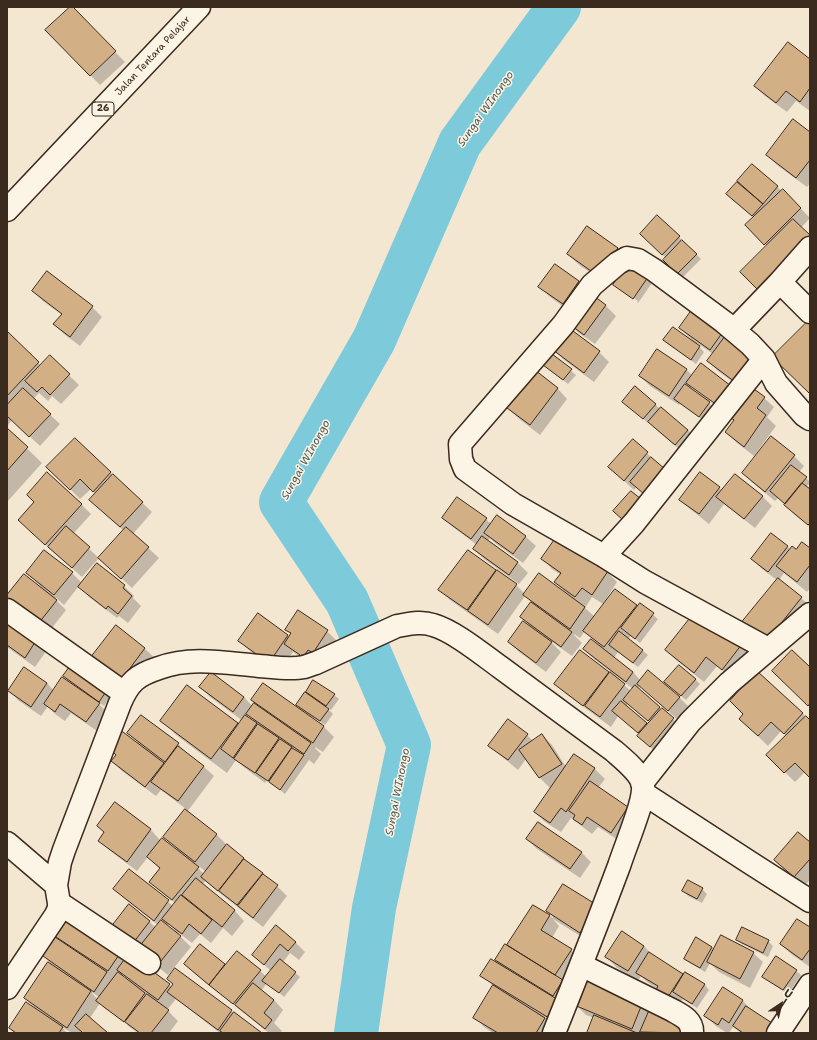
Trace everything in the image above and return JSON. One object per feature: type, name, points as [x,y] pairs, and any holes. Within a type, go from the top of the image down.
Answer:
[{"type":"street","name":"Jalan Tentara Pelajar","points":[[7,210],[199,7]]},
{"type":"street","points":[[734,330],[810,248]]},
{"type":"street","points":[[768,649],[644,582],[604,556],[513,504],[465,469],[461,459],[460,444],[563,325],[592,285],[618,263],[627,258],[638,260],[654,270],[734,330],[750,344],[764,359],[776,383],[804,415],[810,419]]},
{"type":"street","points":[[780,282],[810,312]]},
{"type":"street","points":[[604,556],[634,523],[764,359]]},
{"type":"street","points":[[7,610],[124,693]]},
{"type":"street","points":[[554,1033],[626,846],[640,806],[643,788],[690,722],[729,683],[810,614]]},
{"type":"street","points":[[7,988],[56,915],[59,908],[57,894],[60,862],[64,850],[124,693],[138,677],[175,663],[198,661],[290,668],[304,667],[397,626],[409,624],[432,624],[443,628],[486,656],[614,751],[636,773],[643,788],[749,862],[810,901]]},
{"type":"street","points":[[7,843],[57,894],[149,963]]},
{"type":"street","points":[[581,965],[677,1013],[689,1021],[692,1026],[692,1033]]},
{"type":"street","points":[[778,1033],[810,985]]},
{"type":"building","points":[[70,7],[73,7],[116,51],[90,76],[45,30]]},
{"type":"building","points":[[788,42],[810,59],[810,88],[800,102],[786,91],[776,103],[754,86]]},
{"type":"building","points":[[793,119],[810,132],[810,160],[796,178],[766,155]]},
{"type":"building","points":[[752,164],[778,186],[763,204],[737,181]]},
{"type":"building","points":[[737,182],[763,204],[752,216],[726,194]]},
{"type":"building","points":[[783,189],[801,208],[764,245],[745,225]]},
{"type":"building","points":[[657,215],[680,236],[662,255],[640,234]]},
{"type":"building","points":[[793,219],[810,235],[810,243],[761,293],[740,272]]},
{"type":"building","points":[[587,226],[618,248],[598,276],[567,254]]},
{"type":"building","points":[[682,240],[697,254],[677,274],[663,260]]},
{"type":"building","points":[[628,263],[648,277],[633,299],[613,285]]},
{"type":"building","points":[[555,264],[579,281],[563,304],[538,287]]},
{"type":"building","points":[[47,271],[93,306],[70,337],[53,324],[62,314],[32,291]]},
{"type":"building","points":[[590,293],[606,305],[584,335],[568,323]]},
{"type":"building","points":[[694,307],[725,329],[710,350],[679,328]]},
{"type":"building","points":[[810,319],[810,392],[809,393],[772,357]]},
{"type":"building","points":[[673,327],[700,346],[691,360],[663,340]]},
{"type":"building","points":[[569,328],[600,351],[584,373],[553,350]]},
{"type":"building","points":[[7,331],[39,362],[7,396]]},
{"type":"building","points":[[727,334],[755,356],[735,382],[707,361]]},
{"type":"building","points":[[657,349],[687,369],[669,396],[639,376]]},
{"type":"building","points":[[552,354],[572,369],[563,380],[543,365]]},
{"type":"building","points":[[50,355],[70,374],[50,395],[42,387],[37,392],[25,381]]},
{"type":"building","points":[[701,363],[731,386],[717,405],[686,383]]},
{"type":"building","points":[[535,370],[558,388],[530,425],[507,408]]},
{"type":"building","points":[[685,384],[710,402],[699,417],[674,399]]},
{"type":"building","points":[[747,384],[765,397],[757,408],[766,415],[744,447],[725,432],[734,420],[725,413]]},
{"type":"building","points":[[635,386],[656,404],[643,419],[622,402]]},
{"type":"building","points":[[23,388],[51,414],[29,437],[7,416],[7,405]]},
{"type":"building","points":[[661,407],[688,430],[675,445],[648,422]]},
{"type":"building","points":[[7,428],[28,447],[7,471]]},
{"type":"building","points":[[771,436],[795,455],[765,492],[742,473]]},
{"type":"building","points":[[75,438],[111,472],[93,492],[80,479],[70,490],[46,467]]},
{"type":"building","points":[[633,439],[648,452],[624,481],[608,467]]},
{"type":"building","points":[[651,457],[665,469],[644,494],[630,482]]},
{"type":"building","points":[[791,465],[807,477],[785,504],[770,491]]},
{"type":"building","points":[[47,472],[82,504],[45,545],[18,520],[34,502],[27,495]]},
{"type":"building","points":[[700,472],[720,487],[699,514],[679,500]]},
{"type":"building","points":[[113,474],[143,502],[120,527],[89,500]]},
{"type":"building","points":[[735,474],[763,496],[744,519],[716,497]]},
{"type":"building","points":[[802,483],[810,489],[810,523],[808,525],[784,505]]},
{"type":"building","points":[[631,491],[641,499],[623,520],[613,511]]},
{"type":"building","points":[[457,497],[487,518],[471,539],[442,518]]},
{"type":"building","points":[[497,515],[526,536],[513,554],[484,533]]},
{"type":"building","points":[[66,526],[90,547],[72,568],[48,547]]},
{"type":"building","points":[[126,527],[149,547],[121,579],[98,558]]},
{"type":"building","points":[[771,533],[788,546],[768,572],[751,559]]},
{"type":"building","points":[[558,535],[608,571],[592,595],[582,588],[575,597],[554,582],[561,573],[541,559]]},
{"type":"building","points":[[482,536],[518,562],[509,575],[473,549]]},
{"type":"building","points":[[802,542],[810,548],[810,565],[797,582],[776,566],[792,546],[796,549]]},
{"type":"building","points":[[44,550],[73,572],[54,595],[26,573]]},
{"type":"building","points":[[468,550],[496,570],[467,610],[438,590]]},
{"type":"building","points":[[97,563],[125,585],[123,588],[132,596],[118,614],[108,606],[106,609],[78,587]]},
{"type":"building","points":[[497,570],[517,584],[488,625],[468,611]]},
{"type":"building","points":[[539,573],[585,607],[570,629],[523,595]]},
{"type":"building","points":[[24,574],[57,600],[38,624],[7,600],[7,595]]},
{"type":"building","points":[[778,578],[802,597],[767,641],[742,622]]},
{"type":"building","points":[[615,589],[637,605],[604,647],[583,631]]},
{"type":"building","points":[[531,602],[572,632],[561,647],[520,617]]},
{"type":"building","points":[[640,603],[654,613],[635,639],[621,628]]},
{"type":"building","points":[[298,610],[328,630],[313,653],[308,650],[303,657],[284,644],[291,633],[285,630]]},
{"type":"building","points":[[695,612],[742,644],[722,670],[706,657],[694,673],[665,650]]},
{"type":"building","points":[[258,613],[288,635],[269,663],[238,641]]},
{"type":"building","points":[[7,614],[39,636],[25,658],[7,645]]},
{"type":"building","points":[[523,621],[552,642],[536,663],[508,642]]},
{"type":"building","points":[[116,625],[145,648],[122,679],[92,656]]},
{"type":"building","points":[[619,631],[643,650],[633,663],[609,645]]},
{"type":"building","points":[[591,639],[633,672],[626,682],[583,649]]},
{"type":"building","points":[[580,650],[609,672],[583,706],[554,684]]},
{"type":"building","points":[[792,650],[810,667],[810,703],[808,706],[772,671]]},
{"type":"building","points":[[71,665],[107,690],[99,702],[63,676]]},
{"type":"building","points":[[679,665],[696,679],[681,696],[664,682]]},
{"type":"building","points":[[24,667],[47,683],[31,707],[8,691]]},
{"type":"building","points":[[648,670],[680,697],[668,711],[637,684]]},
{"type":"building","points":[[757,671],[803,713],[784,734],[771,722],[758,736],[739,719],[743,714],[730,701]]},
{"type":"building","points":[[211,672],[244,697],[233,712],[199,687]]},
{"type":"building","points":[[610,672],[625,684],[600,717],[585,706]]},
{"type":"building","points":[[62,677],[100,703],[86,722],[60,704],[55,712],[44,704]]},
{"type":"building","points":[[313,680],[335,694],[326,706],[306,692]]},
{"type":"building","points":[[263,683],[324,726],[313,743],[251,700]]},
{"type":"building","points":[[187,685],[238,723],[211,759],[160,721]]},
{"type":"building","points":[[635,685],[660,707],[648,721],[623,700]]},
{"type":"building","points":[[305,692],[329,709],[320,721],[296,705]]},
{"type":"building","points":[[621,701],[647,723],[638,733],[612,711]]},
{"type":"building","points":[[254,703],[311,743],[304,754],[246,714]]},
{"type":"building","points":[[662,708],[674,718],[650,747],[637,736]]},
{"type":"building","points":[[141,715],[179,743],[165,762],[127,733]]},
{"type":"building","points":[[245,715],[257,723],[233,758],[221,749]]},
{"type":"building","points":[[806,716],[810,720],[810,778],[795,763],[784,773],[766,755]]},
{"type":"building","points":[[508,719],[528,734],[508,760],[488,746]]},
{"type":"building","points":[[258,724],[279,738],[255,773],[234,759]]},
{"type":"building","points":[[119,729],[164,763],[145,787],[111,761],[116,755],[112,751],[118,742],[112,738]]},
{"type":"building","points":[[542,734],[562,764],[539,778],[519,750]]},
{"type":"building","points":[[280,739],[292,747],[268,781],[256,773]]},
{"type":"building","points":[[178,746],[204,766],[178,801],[151,782]]},
{"type":"building","points":[[292,748],[304,755],[280,790],[269,782]]},
{"type":"building","points":[[574,754],[595,768],[566,812],[561,808],[550,823],[534,812]]},
{"type":"building","points":[[590,781],[628,807],[611,833],[587,817],[582,825],[573,819],[575,815],[569,811]]},
{"type":"building","points":[[115,802],[151,829],[127,862],[98,841],[104,832],[97,826]]},
{"type":"building","points":[[185,809],[217,834],[195,862],[163,837]]},
{"type":"building","points":[[538,822],[582,852],[570,869],[526,839]]},
{"type":"building","points":[[798,832],[810,842],[810,859],[794,877],[774,860]]},
{"type":"building","points":[[162,838],[199,867],[172,900],[149,882],[160,868],[147,857]]},
{"type":"building","points":[[227,844],[244,858],[218,891],[201,877]]},
{"type":"building","points":[[244,859],[263,873],[237,905],[219,891]]},
{"type":"building","points":[[129,869],[169,900],[154,921],[113,889]]},
{"type":"building","points":[[263,874],[278,885],[253,918],[238,906]]},
{"type":"building","points":[[196,878],[235,910],[222,927],[182,895]]},
{"type":"building","points":[[688,880],[703,888],[697,899],[682,891]]},
{"type":"building","points":[[563,884],[597,905],[580,933],[546,911]]},
{"type":"building","points":[[181,895],[212,920],[201,934],[189,924],[182,934],[162,919]]},
{"type":"building","points":[[129,904],[150,921],[130,947],[109,930]]},
{"type":"building","points":[[533,905],[550,915],[541,930],[572,949],[555,975],[507,945]]},
{"type":"building","points":[[69,917],[121,952],[108,971],[56,937]]},
{"type":"building","points":[[797,919],[810,927],[810,949],[802,960],[780,944]]},
{"type":"building","points":[[161,920],[181,936],[157,966],[137,950]]},
{"type":"building","points":[[276,925],[296,942],[288,951],[280,944],[264,965],[252,955]]},
{"type":"building","points":[[742,927],[769,940],[763,953],[736,940]]},
{"type":"building","points":[[622,931],[644,946],[628,971],[605,957]]},
{"type":"building","points":[[721,935],[754,952],[740,979],[707,962]]},
{"type":"building","points":[[55,937],[107,972],[94,992],[43,956]]},
{"type":"building","points":[[696,937],[712,947],[700,968],[684,959]]},
{"type":"building","points":[[200,944],[225,964],[209,985],[184,964]]},
{"type":"building","points":[[505,944],[563,980],[553,996],[495,960]]},
{"type":"building","points":[[237,951],[261,970],[233,1004],[209,985]]},
{"type":"building","points":[[649,952],[683,974],[668,997],[656,990],[658,986],[636,973]]},
{"type":"building","points":[[129,954],[170,984],[158,1000],[117,970]]},
{"type":"building","points":[[776,956],[797,970],[783,990],[762,977]]},
{"type":"building","points":[[280,959],[296,972],[279,993],[262,981]]},
{"type":"building","points":[[491,959],[560,1001],[549,1018],[480,976]]},
{"type":"building","points":[[48,962],[91,991],[67,1028],[24,998]]},
{"type":"building","points":[[175,968],[232,1010],[218,1030],[167,992],[173,984],[167,979]]},
{"type":"building","points":[[118,972],[145,993],[124,1022],[96,1001]]},
{"type":"building","points":[[685,972],[705,984],[692,1004],[673,992]]},
{"type":"building","points":[[585,980],[642,1004],[632,1029],[574,1005]]},
{"type":"building","points":[[253,983],[274,1000],[264,1013],[272,1020],[265,1029],[235,1005]]},
{"type":"building","points":[[493,985],[545,1018],[536,1033],[498,1033],[473,1018]]},
{"type":"building","points":[[723,987],[743,1000],[729,1023],[722,1018],[718,1025],[704,1016]]},
{"type":"building","points":[[147,994],[169,1010],[151,1033],[140,1033],[125,1022]]},
{"type":"building","points":[[26,1002],[63,1027],[59,1033],[16,1033],[9,1028]]},
{"type":"building","points":[[746,1006],[772,1023],[766,1033],[743,1033],[733,1026]]},
{"type":"building","points":[[650,1009],[688,1024],[684,1033],[640,1032]]},
{"type":"building","points":[[234,1012],[262,1033],[223,1033],[220,1031]]},
{"type":"building","points":[[86,1014],[108,1033],[83,1033],[75,1026]]},
{"type":"building","points":[[594,1015],[637,1033],[587,1033]]},
{"type":"waterway","name":"Sungai WInongo","points":[[356,1033],[374,908],[409,745],[347,601],[281,502],[374,340],[460,143],[559,7]]}]
